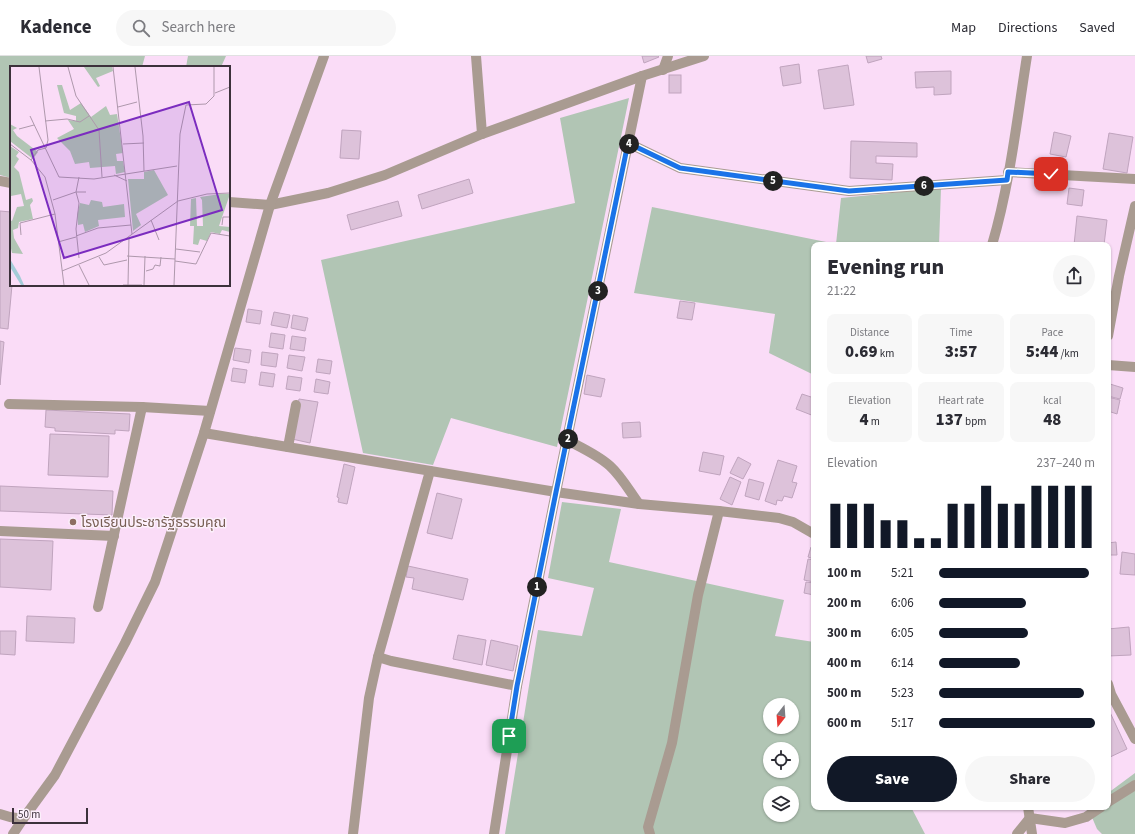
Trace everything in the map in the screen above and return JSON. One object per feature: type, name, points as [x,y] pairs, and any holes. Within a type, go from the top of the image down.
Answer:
[{"type":"street","points":[[13,834],[55,775],[155,582],[204,433],[270,205],[324,56]]},
{"type":"street","points":[[476,56],[482,134]]},
{"type":"street","points":[[663,70],[668,56]]},
{"type":"street","points":[[230,202],[270,205],[328,193],[385,175],[482,134],[642,76],[704,56]]},
{"type":"street","points":[[993,242],[1008,176],[1028,56]]},
{"type":"street","points":[[494,834],[517,686],[642,76]]},
{"type":"street","points":[[628,143],[680,168],[849,191],[1008,176],[1135,179]]},
{"type":"street","points":[[0,181],[10,183]]},
{"type":"street","points":[[1111,320],[1135,206]]},
{"type":"street","points":[[1111,365],[1135,366]]},
{"type":"street","points":[[9,404],[210,410]]},
{"type":"street","points":[[288,447],[296,405]]},
{"type":"street","points":[[98,607],[142,407]]},
{"type":"street","points":[[204,433],[556,492],[639,504],[779,518],[793,522],[811,532]]},
{"type":"street","points":[[567,440],[598,457],[610,466],[639,504]]},
{"type":"street","points":[[353,834],[369,698],[378,656],[430,471]]},
{"type":"street","points":[[650,834],[648,827],[672,743],[698,595],[719,511]]},
{"type":"street","points":[[0,531],[114,536]]},
{"type":"street","points":[[378,656],[391,661],[517,686]]},
{"type":"street","points":[[1111,692],[1116,705],[1135,739]]},
{"type":"street","points":[[1111,800],[1135,785]]},
{"type":"street","points":[[1029,810],[1032,834]]},
{"type":"street","points":[[1030,818],[1065,822],[1086,817],[1096,810]]},
{"type":"street","points":[[0,814],[23,819]]},
{"type":"street","points":[[1016,834],[1030,818]]},
{"type":"green space","points":[[0,56],[145,56],[142,66],[10,66],[10,178],[0,175]]},
{"type":"green space","points":[[188,56],[226,56],[221,66],[186,66]]},
{"type":"green space","points":[[629,98],[557,447],[451,418],[433,465],[363,453],[321,260],[575,203],[560,118]]},
{"type":"green space","points":[[941,188],[939,242],[836,242],[841,198]]},
{"type":"green space","points":[[652,207],[826,242],[811,242],[811,374],[769,353],[775,314],[634,293]]},
{"type":"green space","points":[[562,502],[621,509],[609,562],[784,600],[775,636],[811,642],[811,810],[913,810],[925,834],[505,834],[538,630],[582,636],[594,588],[548,578]]},
{"type":"green space","points":[[1135,773],[1135,834],[1102,834],[1097,829],[1089,810],[1111,810],[1111,791]]},
{"type":"building","points":[[642,56],[658,56],[659,57],[644,63]]},
{"type":"building","points":[[866,56],[881,56],[882,59],[868,63]]},
{"type":"building","points":[[799,64],[801,83],[783,86],[780,67]]},
{"type":"building","points":[[848,65],[854,105],[824,109],[818,70]]},
{"type":"building","points":[[951,71],[951,94],[934,95],[934,87],[916,88],[915,72]]},
{"type":"building","points":[[669,75],[681,75],[681,93],[669,93]]},
{"type":"building","points":[[342,130],[361,131],[359,159],[340,158]]},
{"type":"building","points":[[1054,132],[1071,136],[1066,157],[1050,154]]},
{"type":"building","points":[[1109,133],[1133,137],[1127,173],[1103,169]]},
{"type":"building","points":[[851,141],[917,143],[917,157],[876,156],[876,163],[893,164],[892,180],[850,178]]},
{"type":"building","points":[[469,179],[473,193],[422,209],[418,195]]},
{"type":"building","points":[[1069,188],[1084,190],[1082,206],[1067,204]]},
{"type":"building","points":[[398,201],[402,216],[351,230],[347,215]]},
{"type":"building","points":[[0,211],[10,212],[10,286],[12,286],[8,329],[0,328]]},
{"type":"building","points":[[1077,216],[1107,220],[1104,242],[1074,242]]},
{"type":"building","points":[[680,301],[695,303],[692,320],[677,318]]},
{"type":"building","points":[[248,309],[262,311],[260,324],[246,322]]},
{"type":"building","points":[[274,312],[290,315],[287,328],[271,325]]},
{"type":"building","points":[[293,315],[308,318],[305,331],[291,328]]},
{"type":"building","points":[[271,333],[285,335],[283,349],[269,347]]},
{"type":"building","points":[[292,336],[306,338],[304,351],[290,349]]},
{"type":"building","points":[[0,341],[4,342],[0,385]]},
{"type":"building","points":[[235,348],[251,350],[249,363],[233,360]]},
{"type":"building","points":[[262,352],[278,354],[276,367],[261,365]]},
{"type":"building","points":[[289,355],[305,357],[302,371],[287,368]]},
{"type":"building","points":[[318,359],[332,361],[330,374],[316,372]]},
{"type":"building","points":[[233,368],[247,370],[245,383],[231,381]]},
{"type":"building","points":[[261,372],[275,374],[273,387],[259,385]]},
{"type":"building","points":[[587,375],[605,379],[601,397],[584,394]]},
{"type":"building","points":[[288,376],[302,378],[300,391],[286,389]]},
{"type":"building","points":[[316,379],[330,382],[328,394],[314,392]]},
{"type":"building","points":[[1111,384],[1123,388],[1120,399],[1111,397]]},
{"type":"building","points":[[802,394],[811,397],[811,415],[796,409]]},
{"type":"building","points":[[1111,398],[1120,400],[1117,414],[1111,412]]},
{"type":"building","points":[[299,399],[318,402],[310,443],[292,439]]},
{"type":"building","points":[[46,410],[130,414],[129,431],[115,430],[115,434],[55,431],[55,428],[45,427]]},
{"type":"building","points":[[640,422],[641,437],[623,438],[622,423]]},
{"type":"building","points":[[50,434],[109,436],[108,477],[48,475]]},
{"type":"building","points":[[703,452],[724,456],[720,475],[699,471]]},
{"type":"building","points":[[738,457],[751,464],[743,479],[730,473]]},
{"type":"building","points":[[778,460],[797,466],[792,482],[797,483],[792,498],[784,496],[782,501],[777,500],[776,505],[765,501]]},
{"type":"building","points":[[344,464],[355,467],[347,504],[338,502],[339,498],[337,497]]},
{"type":"building","points":[[730,477],[741,482],[732,505],[720,499]]},
{"type":"building","points":[[749,479],[764,483],[759,500],[745,496]]},
{"type":"building","points":[[0,486],[113,491],[112,515],[0,511]]},
{"type":"building","points":[[437,493],[462,499],[452,539],[427,533]]},
{"type":"building","points":[[0,539],[53,541],[51,590],[0,587]]},
{"type":"building","points":[[1116,542],[1117,555],[1111,555],[1111,543]]},
{"type":"building","points":[[811,547],[811,558],[808,557]]},
{"type":"building","points":[[1122,552],[1135,554],[1135,575],[1120,574]]},
{"type":"building","points":[[808,559],[811,560],[811,581],[804,580]]},
{"type":"building","points":[[408,566],[468,579],[463,600],[412,589],[414,578],[406,577]]},
{"type":"building","points":[[806,582],[811,583],[811,594],[804,593]]},
{"type":"building","points":[[27,616],[75,618],[74,643],[26,641]]},
{"type":"building","points":[[1129,627],[1131,655],[1111,656],[1111,629]]},
{"type":"building","points":[[0,631],[16,631],[15,655],[0,654]]},
{"type":"building","points":[[458,635],[486,640],[482,665],[453,659]]},
{"type":"building","points":[[491,640],[518,646],[513,671],[486,665]]},
{"type":"building","points":[[1111,714],[1127,749],[1111,757]]},
{"type":"place","name":"โรงเรียนประชารัฐธรรมคุณ","points":[[73,522]]},
{"type":"route","points":[[509,736],[517,686],[628,143],[680,168],[849,191],[1007,180],[1008,172],[1051,174]]}]
